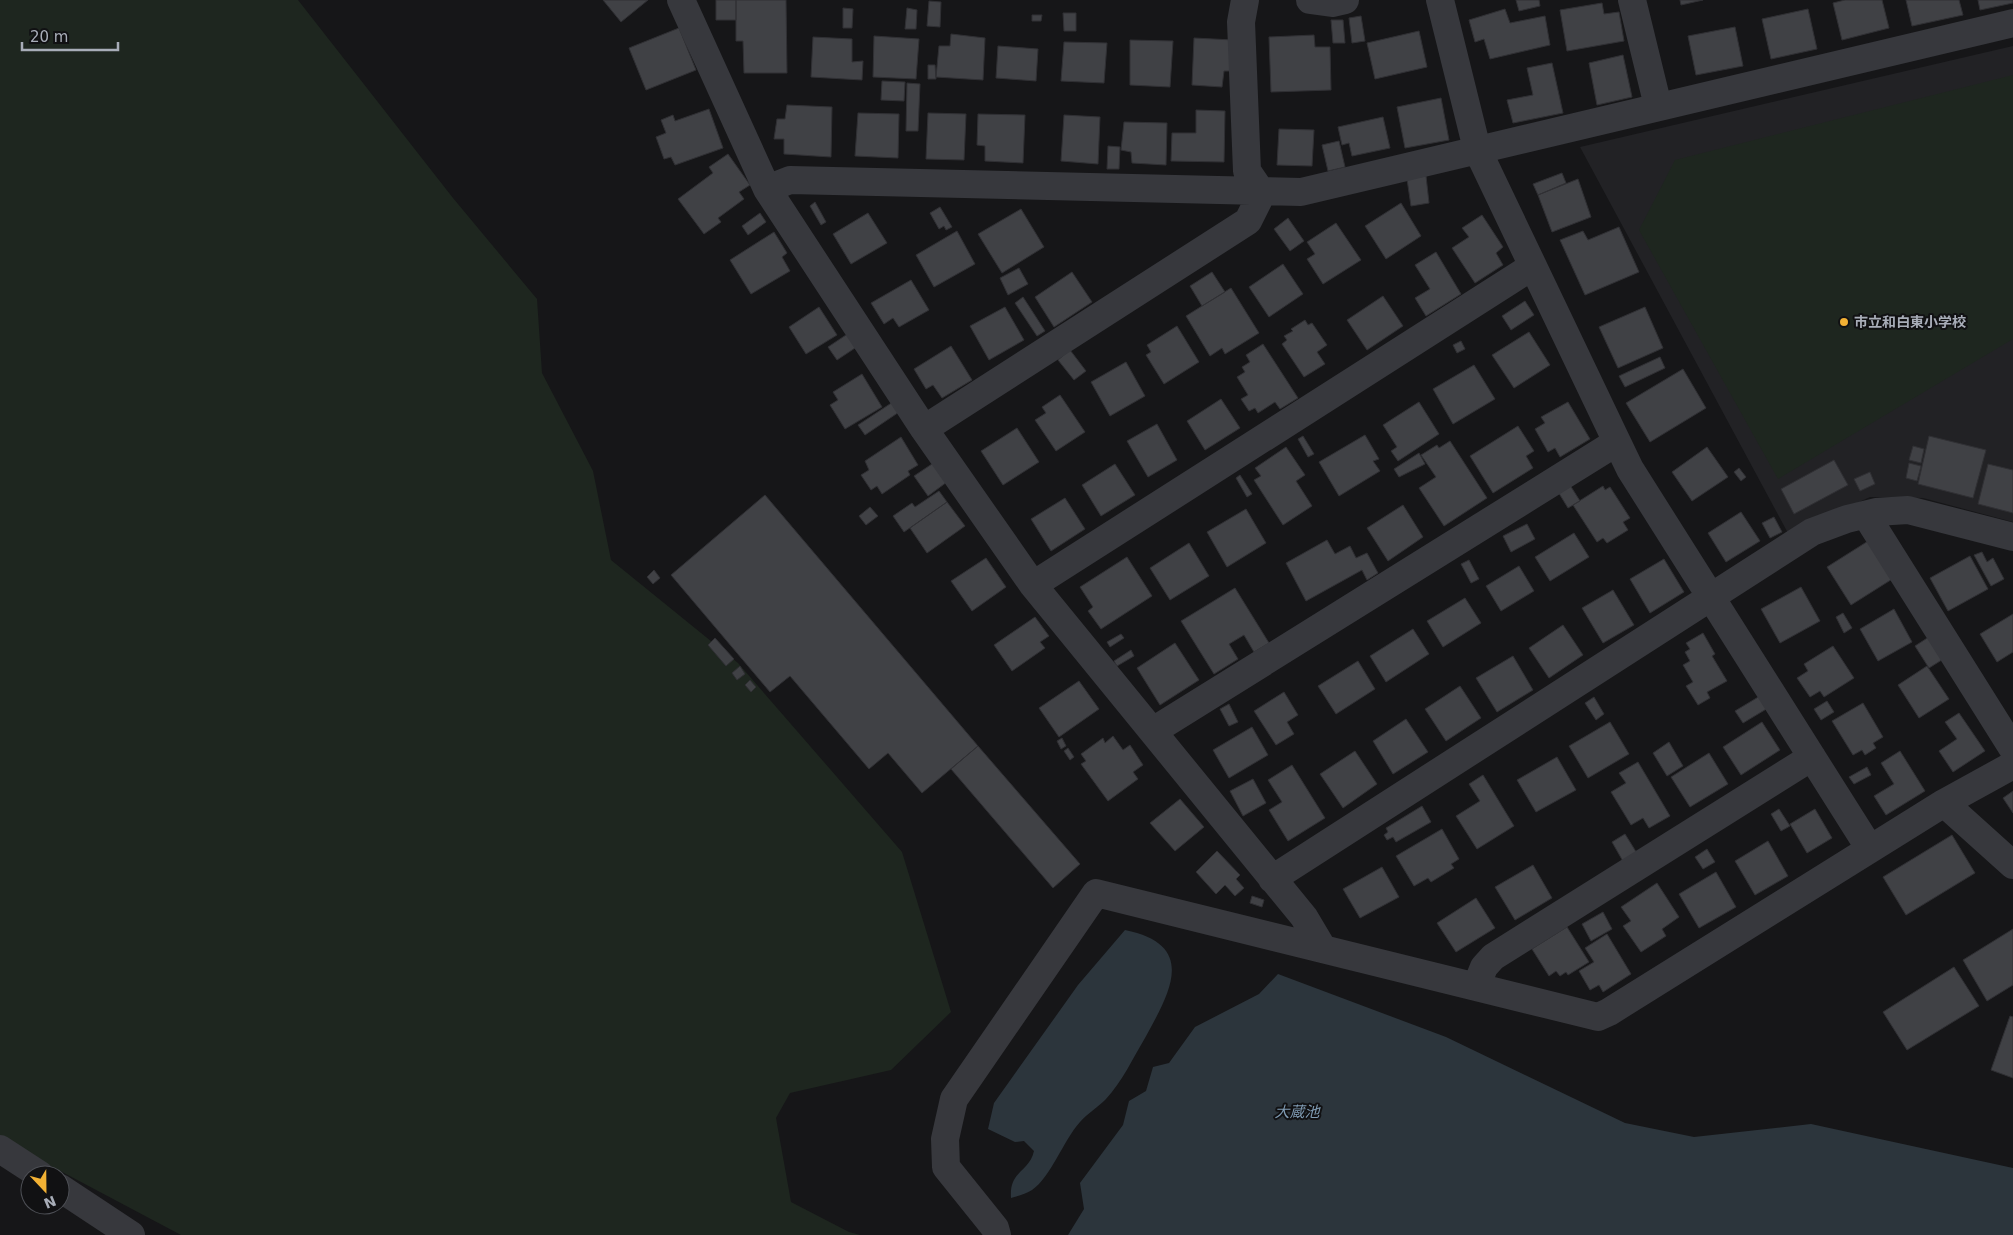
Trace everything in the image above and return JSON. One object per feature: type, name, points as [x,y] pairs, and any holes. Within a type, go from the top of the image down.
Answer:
[{"type":"street","points":[[681,0],[767,189],[924,429],[1034,585],[1304,917],[1323,949]]},
{"type":"street","points":[[1245,0],[1241,22],[1247,170],[1262,193]]},
{"type":"street","points":[[1310,0],[1332,3],[1345,0]]},
{"type":"street","points":[[1440,0],[1477,149],[1630,469],[1712,596],[1870,849]]},
{"type":"street","points":[[1632,0],[1658,106]]},
{"type":"street","points":[[767,189],[790,180],[1236,189],[1262,193],[1301,192],[2013,23]]},
{"type":"street","points":[[924,429],[1248,222],[1262,193]]},
{"type":"street","points":[[1034,585],[1533,266]]},
{"type":"street","points":[[1153,731],[1617,442]]},
{"type":"street","points":[[1272,880],[1812,532],[1847,519],[1866,516],[1876,512],[1908,510],[2013,538]]},
{"type":"street","points":[[1866,516],[2013,749]]},
{"type":"street","points":[[1476,987],[1484,967],[1493,957],[1812,757]]},
{"type":"street","points":[[997,1235],[996,1228],[946,1167],[945,1139],[954,1099],[1096,893],[1598,1017],[1609,1012],[1944,803],[2013,765]]},
{"type":"street","points":[[1944,803],[2013,865]]},
{"type":"street","points":[[0,1149],[25,1165]]},
{"type":"street","points":[[70,1195],[131,1235]]},
{"type":"shaded area","points":[[0,0],[298,0],[453,198],[537,299],[542,373],[593,471],[611,560],[738,663],[902,852],[951,1012],[891,1070],[790,1093],[776,1118],[791,1202],[849,1232],[860,1235],[181,1235],[70,1176],[70,1165],[49,1165],[0,1139]]},
{"type":"shaded area","name":"市立和白東小学校","points":[[2013,46],[2013,522],[1923,498],[1870,497],[1789,535],[1580,147]]},
{"type":"shaded area","name":"市立和白東小学校","points":[[2013,75],[2013,339],[1778,479],[1639,230],[1675,160]]},
{"type":"water","points":[[1125,930],[1148,937],[1163,947],[1170,959],[1172,973],[1169,988],[1162,1005],[1127,1070],[1112,1092],[1080,1122],[1039,1184],[1027,1193],[1011,1198],[1013,1182],[1028,1164],[1034,1151],[1024,1141],[1015,1142],[988,1129],[994,1103],[1078,985]]},
{"type":"water","name":"大蔵池","points":[[1278,974],[1446,1037],[1625,1123],[1694,1137],[1811,1124],[2013,1168],[2013,1235],[1068,1235],[1084,1209],[1080,1183],[1123,1125],[1129,1101],[1146,1091],[1153,1067],[1169,1063],[1195,1027],[1259,994]]},
{"type":"building","points":[[603,0],[648,0],[621,22]]},
{"type":"building","points":[[716,0],[736,0],[736,20],[716,20]]},
{"type":"building","points":[[736,0],[786,0],[787,73],[744,73],[743,41],[736,41]]},
{"type":"building","points":[[1516,0],[1539,0],[1540,6],[1519,11]]},
{"type":"building","points":[[1680,0],[1703,0],[1681,5]]},
{"type":"building","points":[[1845,0],[1882,0],[1889,28],[1842,40],[1833,3]]},
{"type":"building","points":[[1906,0],[1959,0],[1963,15],[1912,26]]},
{"type":"building","points":[[1978,0],[2013,0],[2013,3],[1980,10]]},
{"type":"building","points":[[929,1],[941,2],[940,27],[927,26]]},
{"type":"building","points":[[1602,3],[1604,14],[1619,12],[1624,41],[1567,51],[1560,10]]},
{"type":"building","points":[[843,8],[853,9],[852,28],[843,28]]},
{"type":"building","points":[[907,8],[917,10],[916,29],[905,29]]},
{"type":"building","points":[[1505,9],[1510,23],[1545,16],[1550,45],[1490,59],[1484,39],[1475,42],[1469,20]]},
{"type":"building","points":[[1808,9],[1817,49],[1771,59],[1762,19]]},
{"type":"building","points":[[1063,13],[1076,13],[1076,31],[1064,31]]},
{"type":"building","points":[[1032,15],[1042,15],[1041,21],[1032,21]]},
{"type":"building","points":[[1361,16],[1365,41],[1352,43],[1349,18]]},
{"type":"building","points":[[1331,20],[1343,20],[1345,43],[1333,43]]},
{"type":"building","points":[[1735,27],[1743,66],[1696,75],[1688,36]]},
{"type":"building","points":[[679,28],[696,70],[646,90],[629,48]]},
{"type":"building","points":[[1419,31],[1427,67],[1375,79],[1367,43]]},
{"type":"building","points":[[951,34],[985,38],[983,80],[936,77],[939,46],[950,46]]},
{"type":"building","points":[[1314,35],[1315,47],[1330,47],[1331,90],[1271,92],[1269,37]]},
{"type":"building","points":[[874,36],[919,39],[916,79],[873,77]]},
{"type":"building","points":[[813,37],[852,39],[852,62],[863,61],[862,80],[811,77]]},
{"type":"building","points":[[1194,38],[1233,40],[1232,71],[1224,71],[1222,87],[1192,85]]},
{"type":"building","points":[[1130,40],[1173,41],[1170,87],[1130,85]]},
{"type":"building","points":[[1064,42],[1107,43],[1104,83],[1061,81]]},
{"type":"building","points":[[998,46],[1038,49],[1036,81],[996,78]]},
{"type":"building","points":[[1623,55],[1632,97],[1597,105],[1589,63]]},
{"type":"building","points":[[1552,63],[1563,113],[1513,123],[1507,100],[1533,95],[1527,68]]},
{"type":"building","points":[[928,65],[935,65],[936,79],[928,79]]},
{"type":"building","points":[[882,81],[905,82],[904,101],[881,100]]},
{"type":"building","points":[[907,83],[920,84],[918,131],[906,131]]},
{"type":"building","points":[[1441,98],[1449,140],[1405,148],[1397,107]]},
{"type":"building","points":[[787,105],[832,107],[831,157],[784,154],[784,139],[774,139],[777,119],[785,119]]},
{"type":"building","points":[[709,109],[723,148],[675,165],[671,157],[664,159],[656,137],[666,133],[661,120],[673,115],[675,121]]},
{"type":"building","points":[[1196,110],[1225,111],[1224,162],[1171,161],[1172,133],[1196,133]]},
{"type":"building","points":[[858,113],[899,114],[898,158],[855,156]]},
{"type":"building","points":[[928,113],[966,114],[964,160],[926,159]]},
{"type":"building","points":[[978,114],[1025,115],[1023,163],[985,161],[985,146],[977,145]]},
{"type":"building","points":[[1064,115],[1100,117],[1098,164],[1061,161]]},
{"type":"building","points":[[1383,117],[1390,148],[1352,156],[1349,143],[1342,145],[1338,127]]},
{"type":"building","points":[[1124,122],[1167,123],[1166,165],[1132,163],[1131,152],[1121,150]]},
{"type":"building","points":[[1279,129],[1314,130],[1312,166],[1277,165]]},
{"type":"building","points":[[1339,141],[1345,167],[1328,171],[1322,145]]},
{"type":"building","points":[[1108,146],[1120,147],[1119,169],[1107,169]]},
{"type":"building","points":[[728,154],[750,185],[739,192],[744,199],[718,218],[721,222],[704,234],[678,199],[713,173],[709,167]]},
{"type":"building","points":[[1562,173],[1566,183],[1538,195],[1533,184]]},
{"type":"building","points":[[1426,176],[1429,203],[1411,206],[1407,179]]},
{"type":"building","points":[[1578,179],[1591,217],[1552,232],[1538,195]]},
{"type":"building","points":[[815,202],[826,222],[821,225],[810,206]]},
{"type":"building","points":[[1401,203],[1421,236],[1386,259],[1365,226]]},
{"type":"building","points":[[940,207],[952,227],[946,230],[944,226],[939,229],[930,213]]},
{"type":"building","points":[[1021,209],[1044,247],[1002,273],[978,234]]},
{"type":"building","points":[[760,213],[766,222],[748,235],[742,226]]},
{"type":"building","points":[[868,213],[887,243],[851,264],[833,234]]},
{"type":"building","points":[[1482,215],[1503,247],[1496,253],[1503,265],[1475,283],[1452,248],[1469,237],[1462,228]]},
{"type":"building","points":[[1288,218],[1304,241],[1290,251],[1274,229]]},
{"type":"building","points":[[1336,223],[1361,260],[1323,284],[1307,259],[1315,254],[1307,242]]},
{"type":"building","points":[[1619,227],[1639,272],[1585,295],[1560,240],[1583,231],[1588,240]]},
{"type":"building","points":[[957,231],[975,264],[934,287],[916,255]]},
{"type":"building","points":[[774,232],[787,253],[782,257],[790,271],[751,294],[730,260]]},
{"type":"building","points":[[1436,252],[1461,294],[1426,316],[1415,298],[1430,289],[1415,265]]},
{"type":"building","points":[[1283,264],[1303,294],[1269,317],[1249,287]]},
{"type":"building","points":[[1019,268],[1028,284],[1008,295],[1000,278]]},
{"type":"building","points":[[1072,272],[1092,302],[1054,327],[1035,297]]},
{"type":"building","points":[[1212,272],[1225,292],[1202,306],[1190,286]]},
{"type":"building","points":[[911,280],[929,310],[899,327],[893,318],[884,324],[871,303]]},
{"type":"building","points":[[1231,288],[1259,333],[1225,354],[1222,348],[1210,356],[1186,316]]},
{"type":"building","points":[[1383,296],[1403,326],[1367,350],[1347,320]]},
{"type":"building","points":[[1023,297],[1045,331],[1037,336],[1015,303]]},
{"type":"building","points":[[1525,301],[1534,315],[1511,330],[1502,316]]},
{"type":"building","points":[[819,307],[837,335],[806,354],[789,327]]},
{"type":"building","points":[[1005,307],[1024,340],[989,360],[970,326]]},
{"type":"building","points":[[1645,307],[1663,348],[1618,368],[1599,327]]},
{"type":"building","points":[[1305,320],[1308,325],[1312,323],[1327,345],[1317,352],[1325,364],[1304,377],[1282,344],[1287,340],[1284,336]]},
{"type":"building","points":[[1177,326],[1199,362],[1164,384],[1146,355],[1151,352],[1147,345]]},
{"type":"building","points":[[1529,332],[1550,365],[1514,388],[1492,355]]},
{"type":"building","points":[[849,333],[858,346],[837,360],[828,347]]},
{"type":"building","points":[[1461,341],[1465,349],[1457,353],[1453,345]]},
{"type":"building","points":[[1263,344],[1298,398],[1280,409],[1275,402],[1258,413],[1255,408],[1249,411],[1241,399],[1248,395],[1237,377],[1245,372],[1242,367],[1250,362],[1246,355]]},
{"type":"building","points":[[951,346],[972,380],[942,398],[933,385],[926,389],[914,369]]},
{"type":"building","points":[[1070,350],[1086,371],[1074,380],[1058,360]]},
{"type":"building","points":[[1660,357],[1665,368],[1625,387],[1619,376]]},
{"type":"building","points":[[1126,362],[1145,396],[1110,416],[1091,382]]},
{"type":"building","points":[[1474,365],[1495,399],[1453,424],[1433,389]]},
{"type":"building","points":[[1683,369],[1706,408],[1650,442],[1626,403]]},
{"type":"building","points":[[862,374],[882,407],[845,429],[830,405],[838,400],[833,392]]},
{"type":"building","points":[[1060,395],[1085,432],[1056,451],[1035,420],[1046,413],[1042,407]]},
{"type":"building","points":[[1221,399],[1240,428],[1205,450],[1187,421]]},
{"type":"building","points":[[896,400],[902,410],[865,435],[858,425]]},
{"type":"building","points":[[1419,402],[1439,434],[1398,461],[1391,451],[1397,447],[1383,425]]},
{"type":"building","points":[[1568,402],[1590,439],[1560,457],[1555,448],[1548,452],[1535,429],[1545,423],[1541,417]]},
{"type":"building","points":[[1157,424],[1177,460],[1148,477],[1127,441]]},
{"type":"building","points":[[1518,426],[1534,451],[1526,456],[1533,468],[1493,493],[1470,456]]},
{"type":"building","points":[[1017,428],[1039,462],[1003,485],[981,451]]},
{"type":"building","points":[[1365,435],[1379,459],[1373,461],[1380,471],[1339,496],[1319,462]]},
{"type":"building","points":[[1303,436],[1314,454],[1308,457],[1298,439]]},
{"type":"building","points":[[1929,436],[1986,450],[1973,498],[1918,484]]},
{"type":"building","points":[[901,437],[918,465],[908,471],[910,475],[882,494],[877,486],[871,490],[861,475],[869,470],[865,461]]},
{"type":"building","points":[[1450,441],[1487,498],[1444,526],[1419,488],[1436,477],[1421,455],[1437,445],[1439,448]]},
{"type":"building","points":[[1913,446],[1924,449],[1921,463],[1909,460]]},
{"type":"building","points":[[1286,447],[1305,475],[1296,481],[1312,506],[1283,525],[1254,480],[1261,476],[1255,468]]},
{"type":"building","points":[[1707,447],[1728,477],[1692,501],[1672,472]]},
{"type":"building","points":[[1419,453],[1425,464],[1399,477],[1394,469]]},
{"type":"building","points":[[938,460],[951,479],[928,496],[914,476]]},
{"type":"building","points":[[1834,460],[1848,485],[1794,514],[1781,489]]},
{"type":"building","points":[[1909,463],[1921,466],[1917,481],[1906,478]]},
{"type":"building","points":[[1115,464],[1135,495],[1101,516],[1082,485]]},
{"type":"building","points":[[1988,464],[2013,470],[2013,513],[1978,504]]},
{"type":"building","points":[[1739,468],[1746,477],[1741,481],[1734,472]]},
{"type":"building","points":[[1870,472],[1875,484],[1860,491],[1854,479]]},
{"type":"building","points":[[1240,475],[1252,494],[1247,497],[1236,478]]},
{"type":"building","points":[[1568,482],[1580,501],[1568,508],[1557,490]]},
{"type":"building","points":[[1603,486],[1605,490],[1610,487],[1630,518],[1623,522],[1628,530],[1607,543],[1603,538],[1597,542],[1573,505]]},
{"type":"building","points":[[939,491],[947,502],[904,532],[893,516],[912,503],[915,507]]},
{"type":"building","points":[[765,495],[978,746],[922,793],[888,753],[869,769],[790,676],[770,692],[671,575]]},
{"type":"building","points":[[1065,498],[1085,529],[1051,551],[1031,519]]},
{"type":"building","points":[[947,502],[965,526],[927,553],[910,528]]},
{"type":"building","points":[[1403,505],[1423,537],[1388,561],[1367,528]]},
{"type":"building","points":[[870,507],[878,516],[866,525],[859,516]]},
{"type":"building","points":[[1246,509],[1266,543],[1227,567],[1207,532]]},
{"type":"building","points":[[1741,512],[1760,541],[1726,562],[1708,533]]},
{"type":"building","points":[[1774,517],[1782,532],[1770,538],[1762,523]]},
{"type":"building","points":[[1527,524],[1535,539],[1511,552],[1503,536]]},
{"type":"building","points":[[1574,533],[1589,557],[1550,581],[1535,557]]},
{"type":"building","points":[[1873,538],[1897,576],[1851,605],[1827,567]]},
{"type":"building","points":[[1327,540],[1335,554],[1350,546],[1356,558],[1367,553],[1378,573],[1367,580],[1362,570],[1306,601],[1286,563]]},
{"type":"building","points":[[1189,543],[1209,576],[1170,600],[1150,568]]},
{"type":"building","points":[[1982,552],[1987,562],[1993,558],[2004,579],[1991,586],[1974,555]]},
{"type":"building","points":[[1970,556],[1988,589],[1948,611],[1930,578]]},
{"type":"building","points":[[1127,557],[1152,596],[1101,629],[1088,611],[1093,607],[1080,587]]},
{"type":"building","points":[[986,558],[1006,587],[972,611],[951,581]]},
{"type":"building","points":[[1664,559],[1684,592],[1650,613],[1630,579]]},
{"type":"building","points":[[1469,560],[1479,579],[1471,583],[1461,564]]},
{"type":"building","points":[[1519,566],[1534,591],[1501,611],[1486,586]]},
{"type":"building","points":[[654,570],[660,578],[653,584],[647,577]]},
{"type":"building","points":[[1801,587],[1820,621],[1780,643],[1761,609]]},
{"type":"building","points":[[1235,588],[1269,643],[1254,652],[1244,635],[1229,644],[1238,659],[1214,674],[1181,621]]},
{"type":"building","points":[[1613,590],[1634,625],[1603,643],[1582,608]]},
{"type":"building","points":[[1465,598],[1481,623],[1443,647],[1427,621]]},
{"type":"building","points":[[1894,609],[1912,642],[1878,661],[1860,629]]},
{"type":"building","points":[[1843,613],[1852,628],[1844,633],[1836,617]]},
{"type":"building","points":[[2013,614],[2013,652],[1997,662],[1980,634]]},
{"type":"building","points":[[1035,617],[1049,636],[1040,642],[1045,648],[1012,671],[994,645]]},
{"type":"building","points":[[1563,625],[1583,655],[1549,678],[1529,648]]},
{"type":"building","points":[[1413,629],[1429,654],[1386,682],[1370,656]]},
{"type":"building","points":[[1703,633],[1715,654],[1712,656],[1727,681],[1707,692],[1710,698],[1698,705],[1686,686],[1693,682],[1683,665],[1690,661],[1685,652],[1690,649],[1686,643]]},
{"type":"building","points":[[1935,633],[1948,656],[1929,668],[1915,646]]},
{"type":"building","points":[[1121,634],[1124,638],[1110,647],[1107,642]]},
{"type":"building","points":[[715,638],[734,659],[726,666],[708,645]]},
{"type":"building","points":[[1175,643],[1199,680],[1160,705],[1137,668]]},
{"type":"building","points":[[1833,646],[1854,678],[1824,697],[1820,691],[1810,697],[1797,678],[1808,671],[1804,664]]},
{"type":"building","points":[[1131,650],[1134,656],[1117,666],[1114,661]]},
{"type":"building","points":[[1513,656],[1533,690],[1497,712],[1476,678]]},
{"type":"building","points":[[1358,661],[1375,689],[1336,714],[1318,686]]},
{"type":"building","points":[[740,666],[745,674],[737,680],[732,673]]},
{"type":"building","points":[[1927,666],[1949,699],[1919,718],[1898,685]]},
{"type":"building","points":[[750,680],[756,687],[751,692],[745,685]]},
{"type":"building","points":[[1079,681],[1099,709],[1059,737],[1039,708]]},
{"type":"building","points":[[1460,686],[1481,718],[1446,741],[1425,709]]},
{"type":"building","points":[[1284,692],[1298,715],[1287,722],[1294,734],[1276,745],[1254,711]]},
{"type":"building","points":[[1760,696],[1768,708],[1743,723],[1735,711]]},
{"type":"building","points":[[1594,697],[1604,714],[1596,720],[1585,703]]},
{"type":"building","points":[[1827,701],[1834,712],[1821,720],[1814,709]]},
{"type":"building","points":[[1863,703],[1883,737],[1873,743],[1876,748],[1865,755],[1862,750],[1853,755],[1832,721]]},
{"type":"building","points":[[1229,704],[1238,722],[1229,726],[1220,709]]},
{"type":"building","points":[[1959,713],[1985,751],[1953,772],[1939,751],[1957,739],[1945,722]]},
{"type":"building","points":[[1406,719],[1428,752],[1393,774],[1373,741]]},
{"type":"building","points":[[1610,722],[1629,754],[1588,778],[1569,746]]},
{"type":"building","points":[[1762,722],[1780,750],[1741,775],[1723,747]]},
{"type":"building","points":[[1252,727],[1268,755],[1229,778],[1213,750]]},
{"type":"building","points":[[1113,736],[1123,750],[1130,745],[1143,765],[1133,772],[1138,779],[1108,801],[1081,764],[1086,761],[1081,754],[1103,738],[1105,743]]},
{"type":"building","points":[[1062,738],[1066,746],[1061,749],[1057,741]]},
{"type":"building","points":[[1669,742],[1683,766],[1667,776],[1653,753]]},
{"type":"building","points":[[978,746],[1080,864],[1053,888],[951,769]]},
{"type":"building","points":[[1068,748],[1074,757],[1070,760],[1064,751]]},
{"type":"building","points":[[1355,751],[1377,784],[1343,808],[1320,774]]},
{"type":"building","points":[[1900,751],[1925,791],[1886,815],[1874,796],[1894,784],[1881,763]]},
{"type":"building","points":[[1709,753],[1728,784],[1690,807],[1671,777]]},
{"type":"building","points":[[1557,757],[1576,790],[1536,812],[1517,780]]},
{"type":"building","points":[[1638,762],[1670,816],[1649,828],[1643,818],[1631,825],[1611,792],[1626,783],[1619,773]]},
{"type":"building","points":[[1292,765],[1325,818],[1288,841],[1269,810],[1282,802],[1268,780]]},
{"type":"building","points":[[1867,767],[1871,775],[1854,784],[1849,777]]},
{"type":"building","points":[[1483,775],[1514,826],[1477,849],[1456,816],[1480,801],[1469,784]]},
{"type":"building","points":[[1253,779],[1266,803],[1243,816],[1230,791]]},
{"type":"building","points":[[2013,791],[2013,813],[2003,798]]},
{"type":"building","points":[[1180,799],[1204,827],[1175,851],[1150,823]]},
{"type":"building","points":[[1422,806],[1431,822],[1396,842],[1393,837],[1387,840],[1384,835],[1388,832],[1386,828]]},
{"type":"building","points":[[1779,809],[1790,826],[1781,831],[1771,814]]},
{"type":"building","points":[[1815,809],[1832,838],[1807,853],[1790,824]]},
{"type":"building","points":[[1442,829],[1459,859],[1451,864],[1454,868],[1431,882],[1428,878],[1414,886],[1396,856]]},
{"type":"building","points":[[1625,834],[1638,855],[1624,863],[1612,842]]},
{"type":"building","points":[[1952,835],[1975,873],[1906,915],[1883,877]]},
{"type":"building","points":[[1768,841],[1788,876],[1755,895],[1735,861]]},
{"type":"building","points":[[1707,849],[1715,862],[1703,869],[1695,857]]},
{"type":"building","points":[[1217,851],[1240,875],[1236,879],[1244,888],[1235,896],[1225,885],[1216,894],[1196,872]]},
{"type":"building","points":[[1533,865],[1552,898],[1515,920],[1495,887]]},
{"type":"building","points":[[1382,867],[1399,897],[1360,918],[1343,889]]},
{"type":"building","points":[[1716,872],[1736,907],[1699,928],[1679,894]]},
{"type":"building","points":[[1657,883],[1679,917],[1662,929],[1666,936],[1641,952],[1623,926],[1631,921],[1621,907]]},
{"type":"building","points":[[1252,896],[1264,900],[1262,907],[1250,903]]},
{"type":"building","points":[[1476,898],[1495,928],[1456,952],[1437,923]]},
{"type":"building","points":[[1603,912],[1612,929],[1591,941],[1582,924]]},
{"type":"building","points":[[1567,927],[1589,962],[1568,975],[1566,972],[1560,976],[1556,971],[1549,976],[1532,949]]},
{"type":"building","points":[[2013,929],[2013,985],[1987,1001],[1963,960]]},
{"type":"building","points":[[1607,934],[1631,974],[1603,992],[1599,985],[1590,990],[1579,971],[1594,962],[1585,948]]},
{"type":"building","points":[[1954,967],[1979,1006],[1907,1050],[1883,1012]]},
{"type":"building","points":[[2010,1016],[2013,1017],[2013,1078],[1991,1070]]},
{"type":"place","name":"市立和白東小学校","points":[[1844,322]]}]
